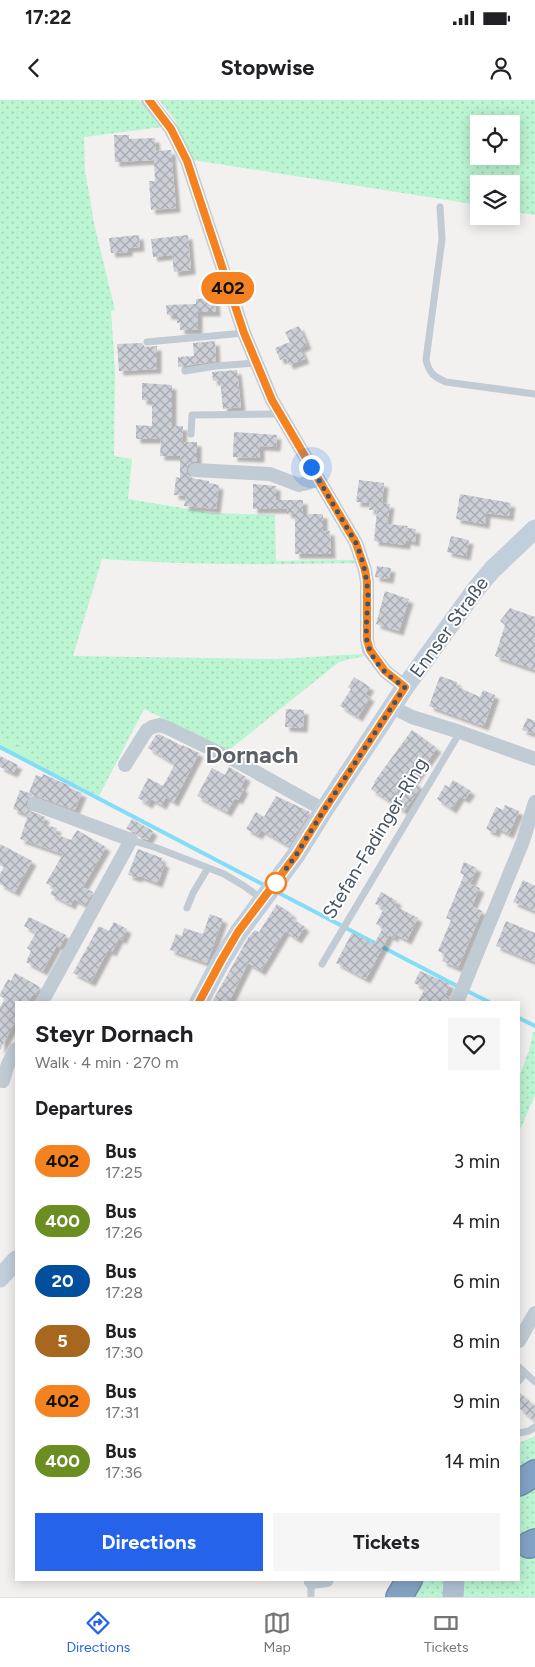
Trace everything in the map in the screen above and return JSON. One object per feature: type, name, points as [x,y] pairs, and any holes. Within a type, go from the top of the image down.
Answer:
[{"type":"highway","points":[[520,1482],[535,1473]]},
{"type":"highway","points":[[399,1597],[408,1581]]},
{"type":"main road","points":[[453,1597],[454,1581]]},
{"type":"street","points":[[148,100],[171,129],[187,161],[256,364],[280,414],[356,543],[361,555],[367,582],[367,634],[370,650],[385,671],[405,687]]},
{"type":"street","points":[[195,470],[270,474],[298,485],[318,479]]},
{"type":"street","name":"Ennser Straße","points":[[200,1001],[238,932],[307,838],[405,687],[481,583],[535,529]]},
{"type":"street","points":[[392,707],[412,717],[535,759]]},
{"type":"street","points":[[126,766],[147,730],[160,725],[230,758],[324,810]]},
{"type":"street","points":[[461,992],[523,841],[535,802]]},
{"type":"street","points":[[34,804],[131,840],[43,1001]]},
{"type":"street","points":[[7,1082],[8,1064],[15,1051]]},
{"type":"street","points":[[0,1278],[15,1261]]},
{"type":"street","points":[[520,1339],[535,1313]]},
{"type":"street","points":[[311,1582],[320,1581]]},
{"type":"lane","points":[[440,207],[442,239],[426,360],[428,371],[436,378],[446,382],[535,394]]},
{"type":"lane","points":[[146,342],[244,333]]},
{"type":"lane","points":[[185,371],[216,366],[256,364]]},
{"type":"lane","points":[[191,434],[192,415],[280,414]]},
{"type":"lane","name":"Stefan-Fadinger-Ring","points":[[322,964],[460,732]]},
{"type":"lane","points":[[131,840],[269,892]]},
{"type":"lane","points":[[187,908],[193,893],[208,868]]},
{"type":"lane","points":[[520,1368],[535,1382]]},
{"type":"lane","points":[[520,1380],[526,1373]]},
{"type":"lane","points":[[520,1433],[529,1431],[535,1427]]},
{"type":"lane","points":[[311,1582],[311,1597]]},
{"type":"green space","points":[[0,100],[139,100],[162,127],[84,137],[85,170],[94,223],[115,310],[111,311],[115,371],[114,456],[132,459],[128,499],[213,513],[275,515],[276,561],[357,560],[356,563],[261,564],[102,559],[73,656],[277,659],[361,654],[364,656],[339,662],[229,750],[144,709],[99,796],[28,760],[29,751],[0,735]]},
{"type":"green space","points":[[159,100],[535,100],[535,215],[520,212],[520,175],[470,175],[470,204],[193,160],[175,120]]},
{"type":"green space","points":[[0,735],[29,751],[28,760],[25,761],[0,750]]},
{"type":"green space","points":[[533,1032],[535,1032],[535,1095],[520,1130],[520,1075]]},
{"type":"green space","points":[[535,1436],[535,1466],[520,1475],[520,1443]]},
{"type":"green space","points":[[535,1482],[535,1534],[528,1537],[520,1537],[520,1491]]},
{"type":"green space","points":[[520,1550],[535,1557],[535,1597],[460,1597],[462,1581],[520,1581]]},
{"type":"green space","points":[[417,1581],[449,1581],[445,1597],[407,1597]]},
{"type":"building","points":[[114,135],[129,135],[129,139],[155,138],[156,151],[171,150],[176,208],[151,210],[149,181],[155,181],[154,160],[115,162]]},
{"type":"building","points":[[139,235],[140,247],[128,248],[128,252],[111,253],[109,238]]},
{"type":"building","points":[[188,235],[191,270],[174,272],[172,255],[153,257],[151,239]]},
{"type":"building","points":[[215,298],[216,312],[198,312],[198,330],[180,330],[180,323],[177,323],[177,315],[167,315],[166,305],[196,304],[196,299]]},
{"type":"building","points":[[299,326],[307,345],[300,348],[305,359],[289,365],[286,358],[280,360],[275,348],[290,342],[285,332]]},
{"type":"building","points":[[215,341],[216,361],[178,367],[178,357],[194,356],[193,343]]},
{"type":"building","points":[[142,343],[145,347],[157,346],[157,369],[119,371],[117,344]]},
{"type":"building","points":[[237,370],[241,407],[223,409],[220,380],[213,381],[212,372]]},
{"type":"building","points":[[142,383],[172,385],[172,426],[183,426],[182,442],[197,442],[197,461],[188,465],[186,469],[187,474],[191,478],[219,485],[216,509],[184,506],[186,496],[174,495],[176,477],[180,478],[180,456],[160,456],[161,439],[136,439],[136,425],[152,426],[152,401],[142,400]]},
{"type":"building","points":[[234,432],[277,435],[276,447],[260,446],[260,458],[233,457]]},
{"type":"building","points":[[359,480],[384,483],[382,503],[390,504],[387,524],[408,526],[407,528],[416,529],[415,542],[406,540],[406,545],[374,541],[377,510],[369,510],[370,503],[356,502]]},
{"type":"building","points":[[253,484],[276,486],[276,500],[303,500],[303,513],[287,514],[287,509],[253,509]]},
{"type":"building","points":[[460,494],[511,503],[509,516],[486,513],[485,524],[456,519]]},
{"type":"building","points":[[295,514],[323,514],[323,531],[330,531],[331,554],[295,554]]},
{"type":"building","points":[[451,536],[469,540],[466,556],[447,552]]},
{"type":"building","points":[[377,566],[391,568],[389,579],[375,577]]},
{"type":"building","points":[[385,591],[409,599],[399,631],[376,624]]},
{"type":"building","points":[[510,608],[535,617],[535,670],[495,656],[505,625],[500,621]]},
{"type":"building","points":[[440,676],[457,682],[456,686],[480,697],[483,690],[495,695],[484,726],[429,706]]},
{"type":"building","points":[[354,677],[370,687],[365,694],[370,697],[358,717],[340,706],[351,689],[348,687]]},
{"type":"building","points":[[286,709],[304,710],[303,728],[285,727]]},
{"type":"building","points":[[527,718],[535,721],[535,734],[522,730]]},
{"type":"building","points":[[412,730],[437,748],[413,781],[421,787],[404,811],[371,789],[374,782]]},
{"type":"building","points":[[159,734],[199,753],[174,802],[166,797],[162,805],[151,799],[148,804],[138,798],[148,778],[163,786],[175,764],[148,748],[156,735]]},
{"type":"building","points":[[0,756],[18,765],[13,773],[0,767]]},
{"type":"building","points":[[229,767],[246,777],[241,787],[244,789],[238,800],[235,798],[227,812],[197,796],[212,768],[225,775]]},
{"type":"building","points":[[43,774],[82,793],[75,810],[33,795],[26,801],[28,810],[45,817],[43,824],[57,828],[55,834],[71,840],[77,830],[106,847],[83,887],[93,892],[85,905],[74,899],[71,905],[50,894],[54,888],[46,883],[63,854],[20,839],[28,815],[13,809],[20,790],[29,793],[36,775],[42,777]]},
{"type":"building","points":[[453,780],[471,791],[465,799],[460,796],[452,809],[437,799],[445,785],[449,787]]},
{"type":"building","points":[[276,796],[310,812],[289,846],[261,830],[258,835],[246,829],[256,812],[264,817]]},
{"type":"building","points":[[505,805],[519,811],[509,834],[497,828],[495,833],[486,829],[496,807],[503,810]]},
{"type":"building","points":[[132,819],[153,831],[148,840],[126,829]]},
{"type":"building","points":[[0,844],[32,861],[15,892],[0,884],[0,874],[4,867],[0,865]]},
{"type":"building","points":[[138,849],[162,858],[161,862],[165,863],[158,883],[139,876],[137,878],[128,875]]},
{"type":"building","points":[[464,862],[477,868],[470,884],[480,888],[472,906],[482,911],[458,968],[442,961],[445,954],[438,951],[451,920],[446,918],[464,875],[460,873]]},
{"type":"building","points":[[523,880],[535,886],[535,911],[513,902]]},
{"type":"building","points":[[381,892],[397,901],[395,906],[418,918],[407,940],[395,934],[394,938],[389,935],[366,979],[336,963],[352,933],[374,944],[383,928],[376,924],[384,908],[375,904]]},
{"type":"building","points":[[277,904],[292,914],[290,917],[305,927],[297,939],[285,931],[261,971],[248,963],[229,1001],[213,1001],[248,938],[255,930],[259,932]]},
{"type":"building","points":[[210,914],[223,919],[207,963],[170,950],[176,934],[182,936],[184,928],[203,934]]},
{"type":"building","points":[[29,917],[66,935],[60,947],[57,945],[43,971],[26,962],[31,951],[27,948],[36,933],[24,926]]},
{"type":"building","points":[[506,921],[535,933],[535,962],[496,946]]},
{"type":"building","points":[[114,922],[127,929],[122,940],[119,938],[112,952],[108,950],[91,982],[73,973],[99,926],[109,931]]},
{"type":"building","points":[[420,971],[450,984],[445,995],[450,997],[448,1001],[418,1001],[425,988],[414,983]]},
{"type":"building","points":[[15,973],[40,987],[36,995],[33,994],[29,1001],[15,1001],[15,1022],[0,1050],[0,1007],[5,999],[0,994],[8,979],[11,981]]},
{"type":"building","points":[[520,1393],[535,1406],[535,1422],[520,1409]]},
{"type":"waterway","points":[[0,747],[266,886]]},
{"type":"waterway","points":[[277,892],[459,987]]},
{"type":"waterway","points":[[465,990],[487,1001]]},
{"type":"waterway","points":[[520,1018],[535,1026]]},
{"type":"bus line","name":"402","points":[[149,100],[171,129],[187,161],[244,333],[272,400],[356,543],[361,555],[367,582],[367,640],[370,650],[379,665],[391,678],[405,687],[296,855],[238,932],[200,1001]]},
{"type":"district","name":"Dornach","points":[[252,754]]},
{"type":"route","points":[[276,883],[405,687],[391,678],[379,665],[370,650],[367,640],[367,582],[361,555],[356,543],[311,467]]}]
